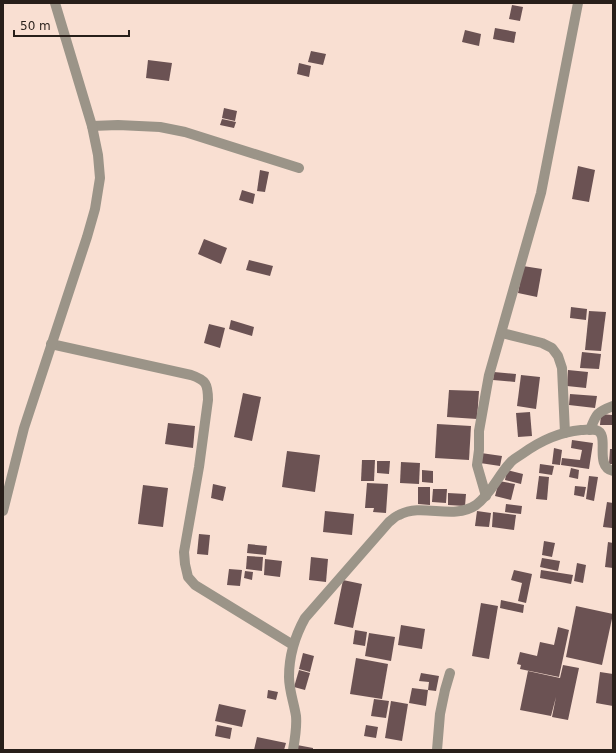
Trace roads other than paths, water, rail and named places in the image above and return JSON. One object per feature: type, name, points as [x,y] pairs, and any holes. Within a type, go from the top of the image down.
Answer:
[{"type":"street","points":[[3,511],[24,428],[96,209],[100,178],[98,155],[92,126],[55,3]]},
{"type":"street","points":[[486,496],[477,465],[479,431],[489,375],[541,193],[578,3]]},
{"type":"street","points":[[92,126],[138,126],[185,132],[299,168]]},
{"type":"street","points":[[502,333],[542,342],[552,348],[558,356],[562,368],[565,433]]},
{"type":"street","points":[[51,344],[191,375],[200,378],[205,383],[208,390],[208,400],[199,467],[184,552],[188,577],[195,585],[293,645]]},
{"type":"street","points":[[590,430],[596,416],[601,410],[613,406]]},
{"type":"street","points":[[293,750],[296,717],[289,678],[293,645],[299,628],[305,618],[389,522],[398,515],[408,511],[457,512],[467,510],[476,505],[486,496],[512,461],[549,438],[571,431],[596,430],[599,432],[602,435],[604,465],[608,470],[613,471]]},
{"type":"street","points":[[437,750],[440,714],[450,673]]}]
